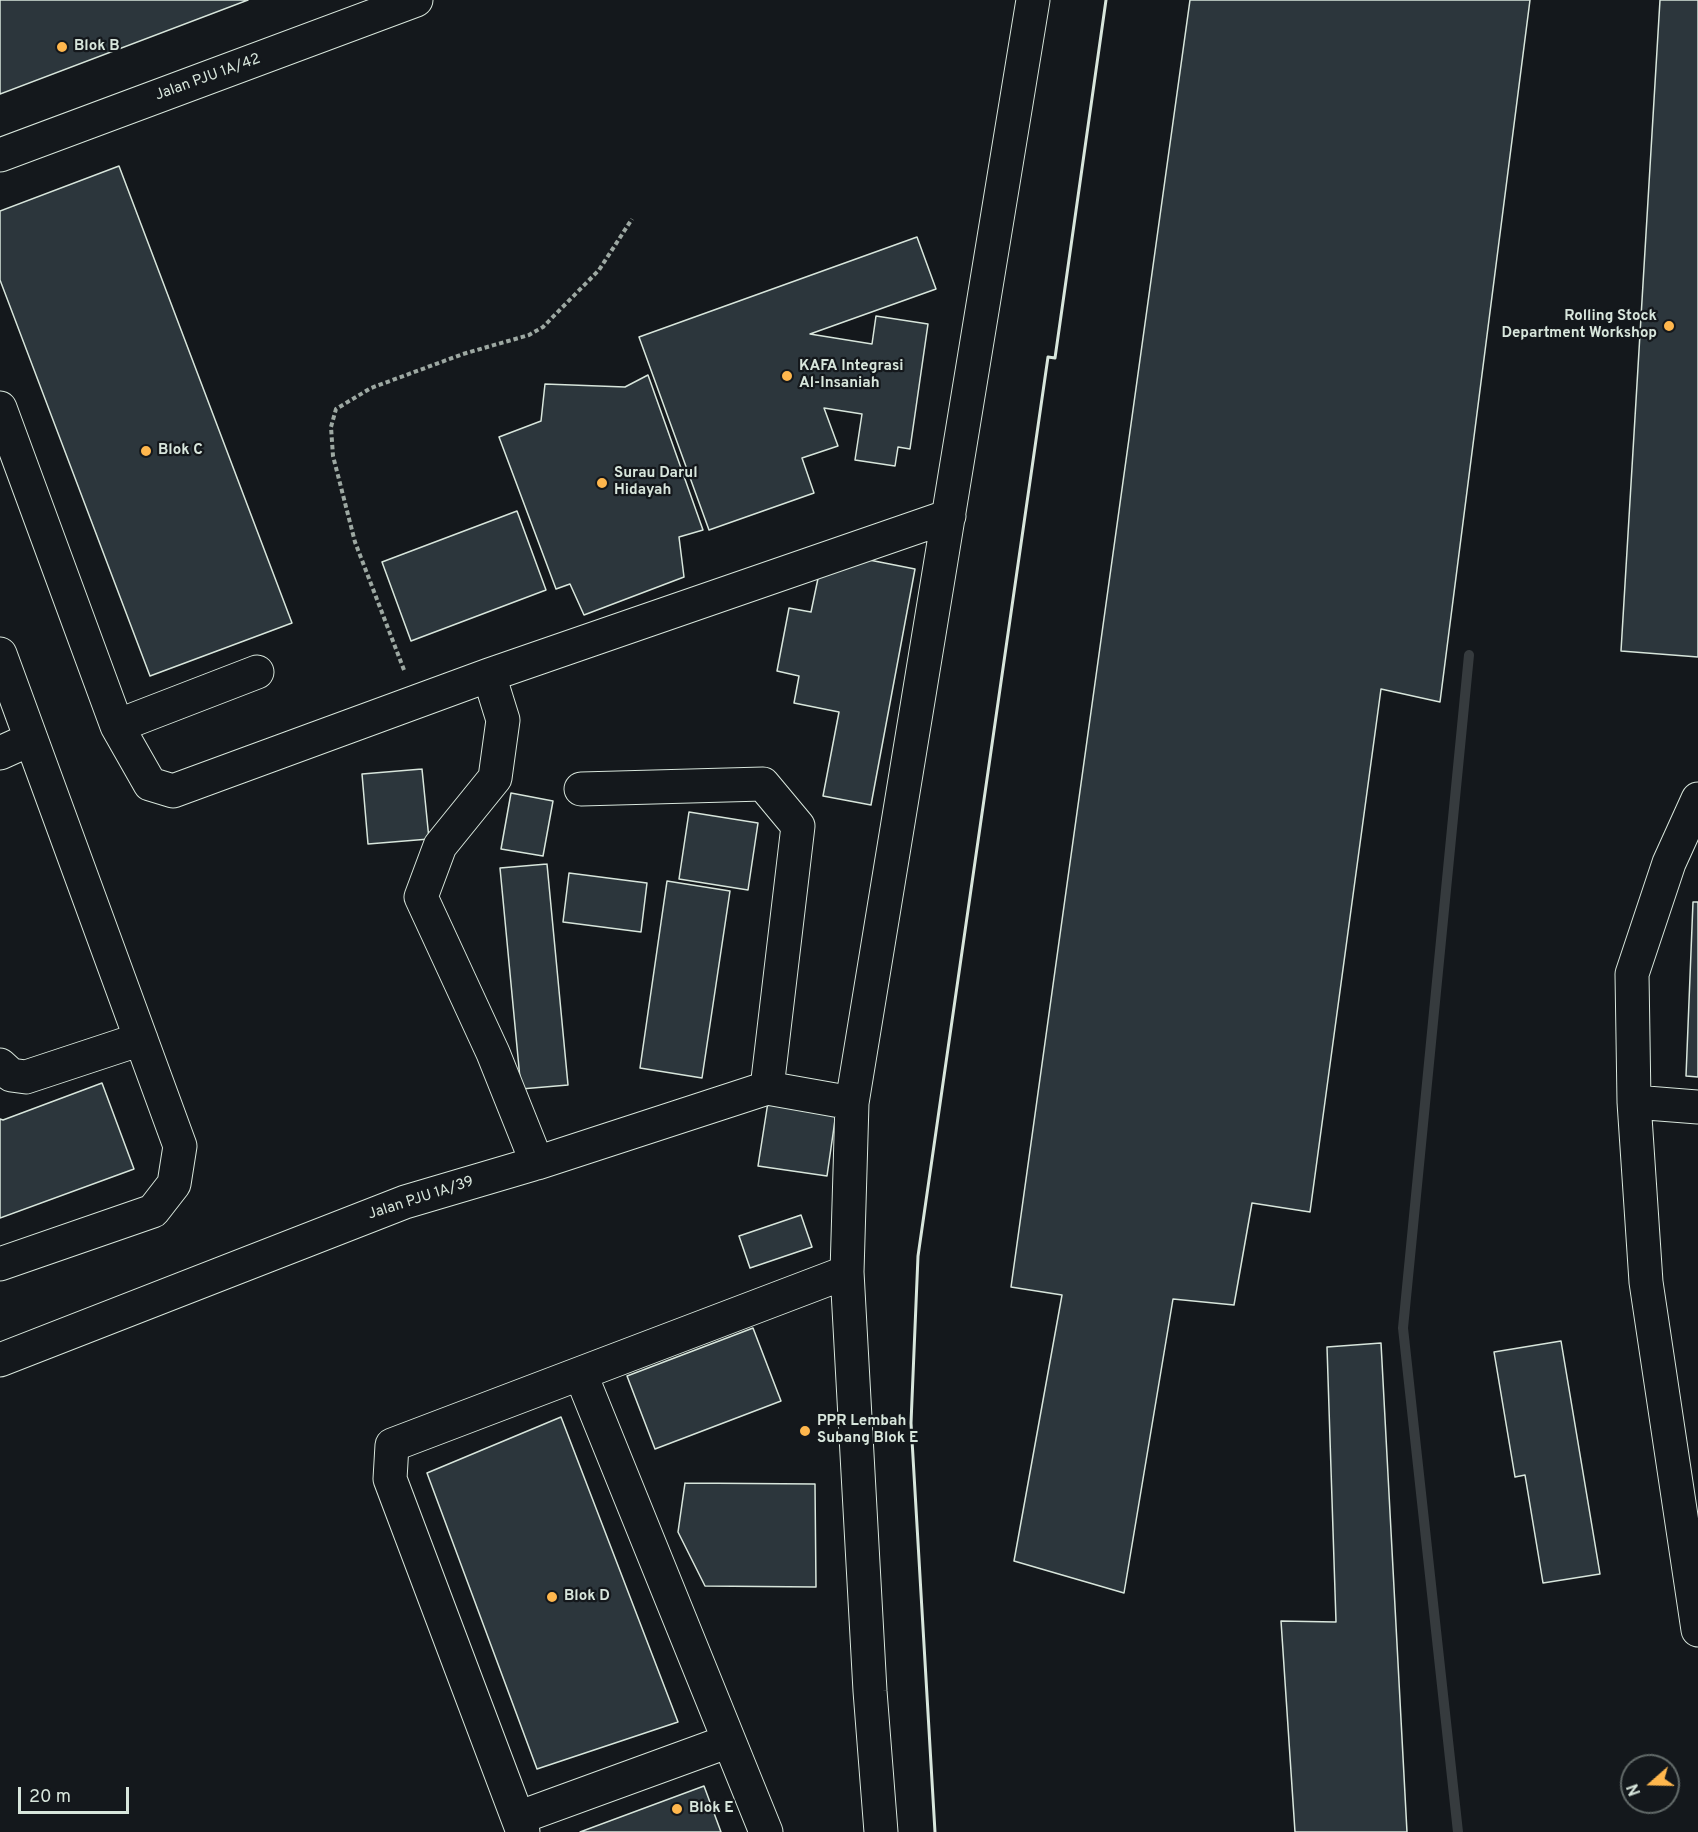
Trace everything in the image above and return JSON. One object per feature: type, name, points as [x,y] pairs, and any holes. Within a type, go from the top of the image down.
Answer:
[{"type":"street","name":"Jalan PJU 1A/42","points":[[0,155],[416,0]]},
{"type":"street","points":[[881,1832],[870,1691],[847,1272],[852,1103],[1033,0]]},
{"type":"street","points":[[0,408],[117,726],[150,784],[174,791],[489,675],[949,516]]},
{"type":"street","points":[[0,654],[180,1146],[174,1184],[153,1211],[0,1264]]},
{"type":"street","points":[[117,726],[257,672]]},
{"type":"street","points":[[489,675],[503,720],[495,778],[440,846],[421,897],[494,1053],[537,1163]]},
{"type":"street","points":[[0,753],[31,739]]},
{"type":"street","points":[[581,789],[763,784],[798,826],[767,1088]]},
{"type":"street","points":[[1698,799],[1669,863],[1632,974],[1634,1102],[1646,1282],[1698,1630]]},
{"type":"street","points":[[0,1065],[11,1075],[26,1077],[141,1039]]},
{"type":"street","name":"Jalan PJU 1A/39","points":[[0,1360],[405,1202],[537,1163],[767,1088],[852,1103]]},
{"type":"street","points":[[1634,1102],[1698,1107]]},
{"type":"street","points":[[729,1741],[520,1825],[390,1479],[392,1444],[581,1375],[847,1272]]},
{"type":"street","points":[[581,1375],[766,1832]]},
{"type":"path","points":[[417,701],[355,542],[333,456],[331,427],[336,409],[371,388],[463,354],[530,335],[543,327],[599,270],[632,219]]},
{"type":"building","name":"Blok B","points":[[0,0],[248,0],[0,94]]},
{"type":"building","points":[[1190,0],[1530,0],[1440,702],[1381,689],[1310,1212],[1252,1203],[1234,1305],[1173,1299],[1124,1593],[1014,1561],[1062,1295],[1011,1287]]},
{"type":"building","name":"Rolling Stock Department Workshop","points":[[1660,0],[1698,0],[1698,657],[1621,651]]},
{"type":"building","name":"Blok C","points":[[119,166],[292,623],[150,676],[0,280],[0,211]]},
{"type":"building","name":"KAFA Integrasi Al-Insaniah","points":[[917,237],[936,289],[810,334],[872,344],[876,316],[928,324],[910,449],[898,447],[895,466],[855,460],[862,414],[824,408],[838,446],[802,458],[814,493],[709,530],[639,337]]},
{"type":"building","name":"Surau Darul Hidayah","points":[[648,375],[703,530],[679,537],[684,577],[584,615],[570,584],[556,589],[499,437],[541,421],[545,384],[625,387]]},
{"type":"building","points":[[517,511],[546,590],[411,641],[382,562]]},
{"type":"building","points":[[844,555],[915,569],[871,805],[823,796],[839,712],[794,703],[799,676],[777,671],[789,608],[811,612],[821,564]]},
{"type":"building","points":[[422,769],[429,839],[368,844],[362,774]]},
{"type":"building","points":[[511,793],[553,801],[543,856],[501,849]]},
{"type":"building","points":[[689,812],[758,823],[748,890],[679,879]]},
{"type":"building","points":[[547,864],[568,1085],[521,1089],[500,868]]},
{"type":"building","points":[[569,873],[647,883],[641,932],[563,922]]},
{"type":"building","points":[[667,881],[730,891],[702,1078],[640,1068]]},
{"type":"building","points":[[1693,902],[1698,902],[1698,1077],[1686,1076]]},
{"type":"building","points":[[102,1083],[134,1169],[0,1218],[0,1119],[3,1120]]},
{"type":"building","points":[[768,1102],[836,1113],[827,1176],[758,1166]]},
{"type":"building","points":[[801,1215],[812,1247],[750,1268],[739,1236]]},
{"type":"building","points":[[753,1328],[781,1401],[655,1449],[627,1376]]},
{"type":"building","points":[[1561,1341],[1600,1574],[1543,1583],[1525,1475],[1515,1477],[1494,1352]]},
{"type":"building","points":[[1381,1343],[1407,1832],[1295,1832],[1281,1621],[1336,1622],[1327,1347]]},
{"type":"building","name":"Blok D","points":[[561,1417],[678,1722],[537,1769],[427,1473]]},
{"type":"building","points":[[685,1483],[815,1484],[816,1587],[705,1586],[678,1532]]},
{"type":"building","name":"Blok E","points":[[704,1786],[721,1832],[580,1832]]},
{"type":"waterway","points":[[1458,1832],[1403,1328],[1469,655]]},
{"type":"wall","points":[[935,1832],[911,1423],[918,1256],[1048,357],[1055,358],[1106,0]]},
{"type":"place","name":"Blok B","points":[[62,47]]},
{"type":"place","name":"Rolling Stock Department Workshop","points":[[1669,326]]},
{"type":"place","name":"KAFA Integrasi Al-Insaniah","points":[[787,376]]},
{"type":"place","name":"Blok C","points":[[146,451]]},
{"type":"place","name":"Surau Darul Hidayah","points":[[602,483]]},
{"type":"place","name":"PPR Lembah Subang Blok E","points":[[805,1431]]},
{"type":"place","name":"Blok D","points":[[552,1597]]},
{"type":"place","name":"Blok E","points":[[677,1809]]}]
